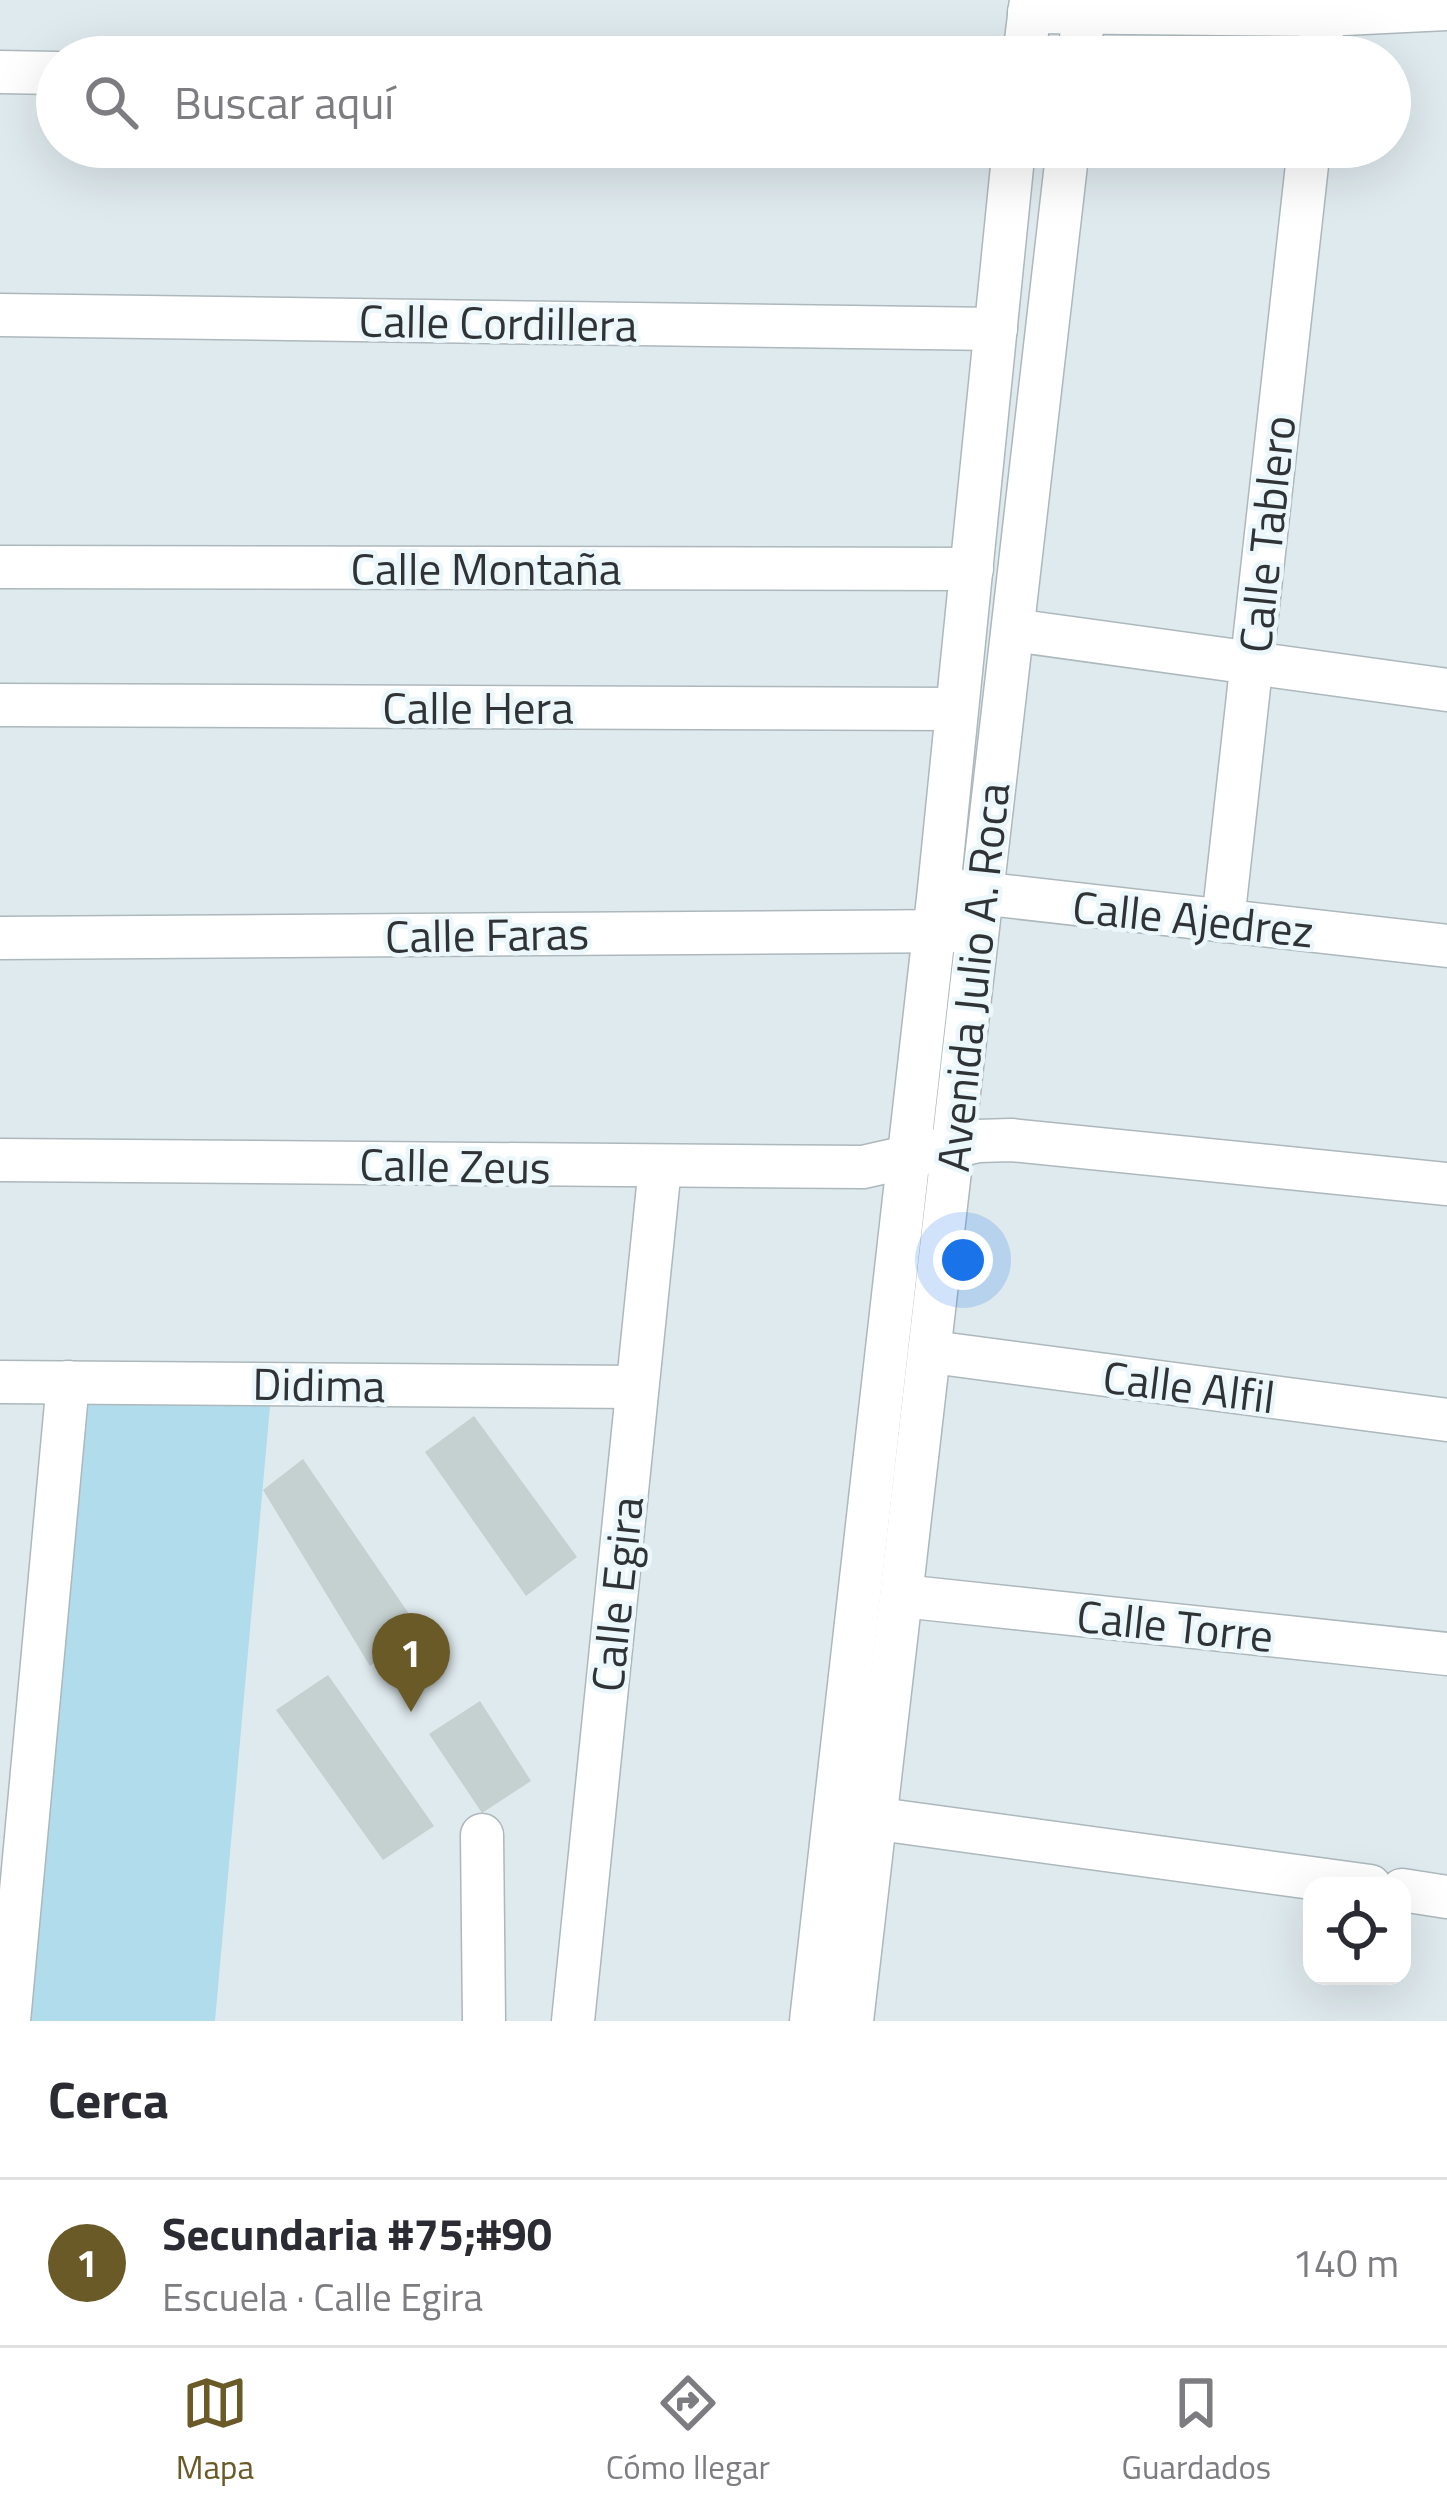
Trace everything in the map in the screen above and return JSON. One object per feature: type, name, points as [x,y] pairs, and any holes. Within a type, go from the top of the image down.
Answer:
[{"type":"street","points":[[1026,36],[1030,6],[1324,15],[1447,9]]},
{"type":"street","points":[[1322,36],[1324,15]]},
{"type":"street","points":[[0,72],[36,73]]},
{"type":"street","name":"Avenida Julio A. Roca","points":[[852,2021],[880,1819],[952,1147],[956,710],[1012,168]]},
{"type":"street","name":"Avenida Julio A. Roca","points":[[812,2021],[908,1156],[1012,630],[1066,168]]},
{"type":"street","name":"Calle Tablero","points":[[1223,922],[1307,168]]},
{"type":"street","name":"Calle Cordillera","points":[[0,315],[996,329]]},
{"type":"street","name":"Calle Montaña","points":[[0,567],[972,569]]},
{"type":"street","points":[[1012,630],[1447,690]]},
{"type":"street","name":"Calle Hera","points":[[0,705],[956,710]]},
{"type":"street","name":"Calle Ajedrez","points":[[956,911],[1223,922],[1447,946]]},
{"type":"street","name":"Calle Faras","points":[[0,938],[956,911]]},
{"type":"street","name":"Calle Zeus","points":[[0,1160],[863,1167],[952,1147],[1011,1140],[1130,1148],[1447,1184]]},
{"type":"street","name":"Calle Egira","points":[[574,2021],[660,1167]]},
{"type":"street","name":"Calle Alfil","points":[[932,1352],[1447,1420]]},
{"type":"street","name":"Didima","points":[[0,1382],[637,1388]]},
{"type":"street","points":[[9,2021],[68,1382]]},
{"type":"street","name":"Calle Torre","points":[[902,1596],[1447,1654]]},
{"type":"street","points":[[880,1819],[1304,1877]]},
{"type":"street","points":[[482,1834],[484,2021]]},
{"type":"street","points":[[1411,1891],[1447,1897]]},
{"type":"shaded area","points":[[86,1395],[271,1395],[215,2021],[25,2021]]},
{"type":"building","points":[[474,1416],[577,1557],[526,1596],[425,1452]]},
{"type":"building","points":[[303,1459],[420,1630],[370,1666],[263,1490]]},
{"type":"building","points":[[328,1675],[434,1826],[383,1860],[276,1710]]},
{"type":"building","points":[[480,1701],[531,1781],[482,1813],[429,1734]]},
{"type":"place","name":"Secundaria #75;#90","points":[[411,1712]]}]
